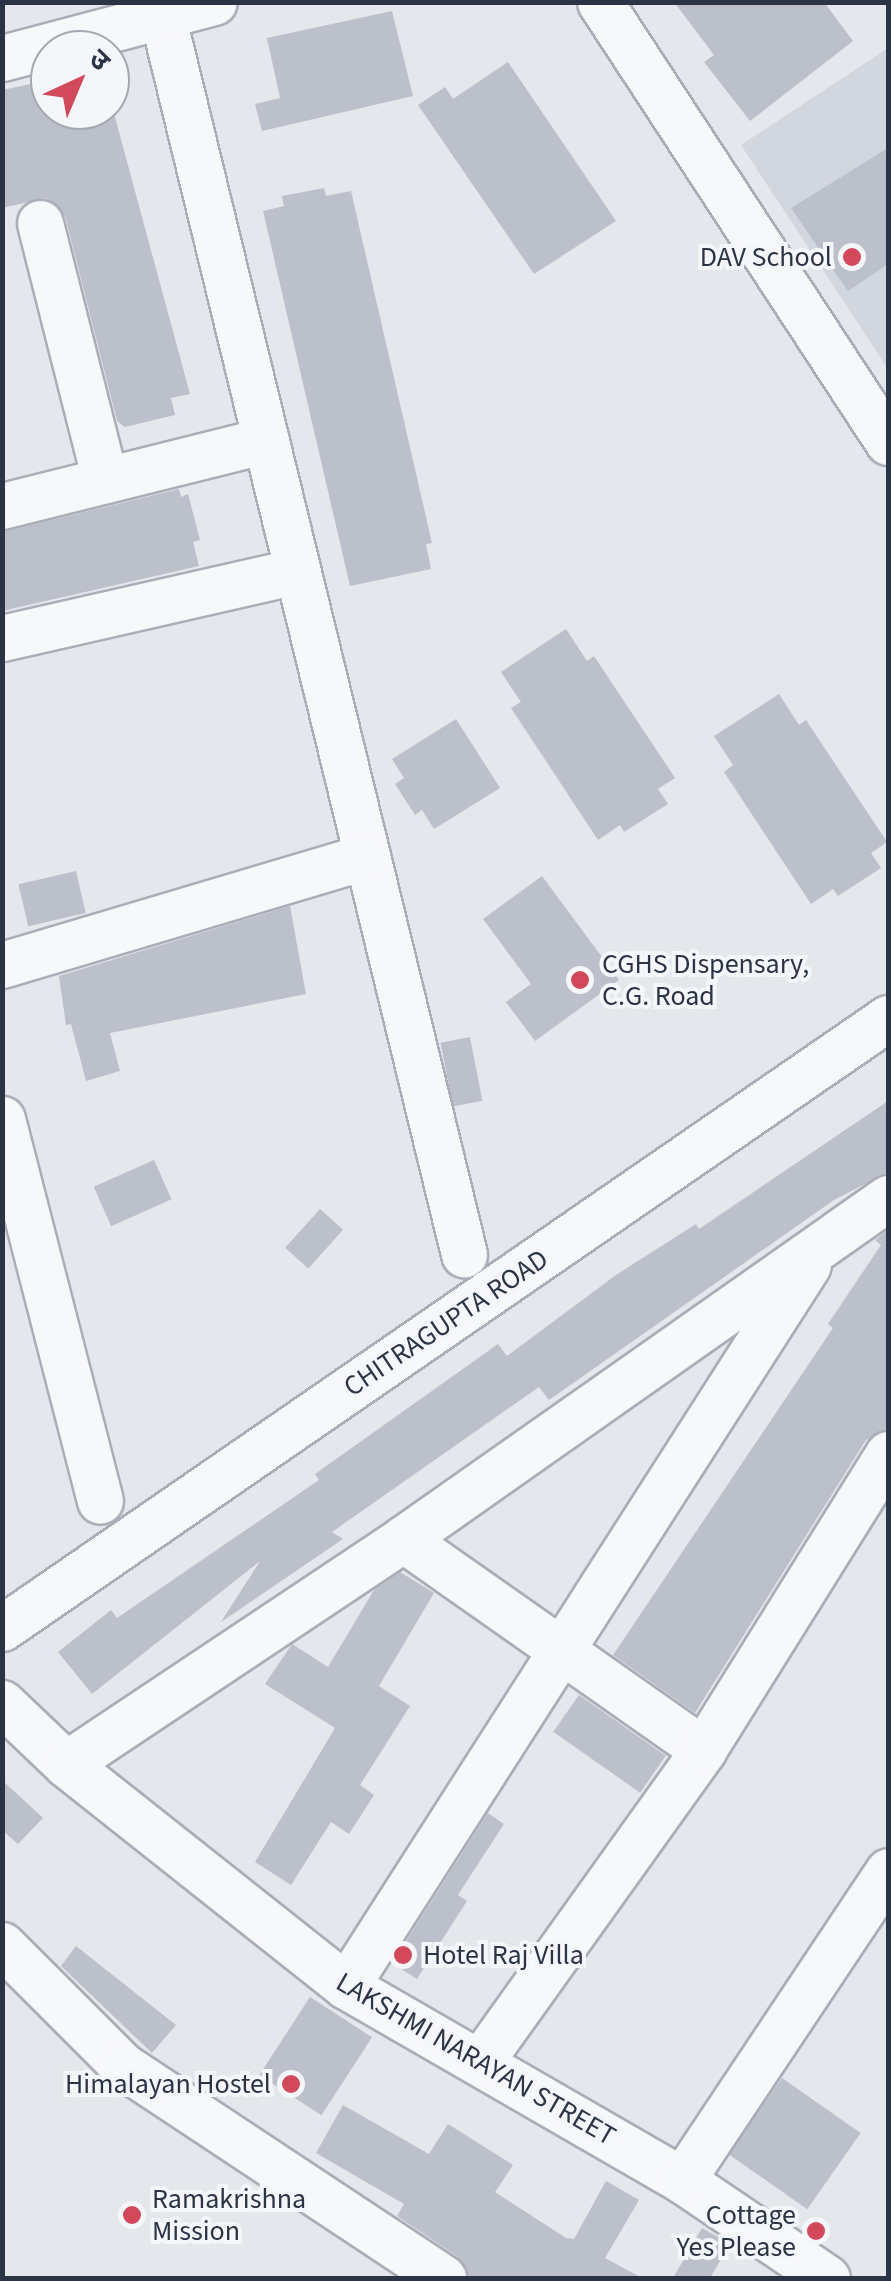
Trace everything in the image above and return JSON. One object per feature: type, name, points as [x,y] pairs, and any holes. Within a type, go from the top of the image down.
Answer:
[{"type":"street","points":[[2,58],[161,9],[214,2]]},
{"type":"street","points":[[600,2],[888,442]]},
{"type":"street","points":[[161,9],[464,1254]]},
{"type":"street","points":[[40,222],[105,480]]},
{"type":"street","points":[[2,506],[266,440]]},
{"type":"street","points":[[2,638],[298,571]]},
{"type":"street","points":[[2,965],[367,856]]},
{"type":"street","name":"CHITRAGUPTA ROAD","points":[[2,1628],[888,1018]]},
{"type":"street","points":[[2,1119],[10,1180],[100,1501]]},
{"type":"street","points":[[66,1764],[403,1539],[888,1198]]},
{"type":"street","points":[[346,1986],[820,1246]]},
{"type":"street","points":[[480,2062],[702,1750],[888,1454]]},
{"type":"street","points":[[403,1539],[562,1646],[702,1750]]},
{"type":"street","name":"LAKSHMI NARAYAN STREET","points":[[2,1702],[66,1764],[346,1986],[682,2180],[827,2278]]},
{"type":"street","points":[[682,2180],[888,1871]]},
{"type":"street","points":[[2,1945],[123,2066],[386,2263],[444,2278]]},
{"type":"shaded area","name":"DAV School","points":[[888,48],[888,369],[741,145]]},
{"type":"building","points":[[674,2],[824,2],[853,41],[750,121],[704,62],[714,55]]},
{"type":"building","points":[[392,11],[413,96],[262,131],[255,104],[280,98],[267,38]]},
{"type":"building","points":[[508,62],[616,221],[534,274],[418,105],[445,87],[453,99]]},
{"type":"building","points":[[30,84],[30,130],[118,130],[190,394],[171,398],[175,415],[125,427],[117,421],[65,216],[46,198],[2,208],[2,90]]},
{"type":"building","points":[[888,148],[888,264],[848,291],[791,208]]},
{"type":"building","points":[[324,188],[326,196],[351,191],[432,543],[426,544],[431,569],[350,586],[263,211],[284,206],[282,196]]},
{"type":"building","points":[[179,489],[181,497],[188,494],[200,540],[193,542],[199,566],[2,611],[2,532]]},
{"type":"building","points":[[566,629],[587,661],[594,656],[675,778],[658,789],[668,804],[624,832],[620,825],[598,840],[511,708],[521,702],[501,672]]},
{"type":"building","points":[[779,694],[799,725],[806,720],[887,842],[871,853],[881,868],[838,896],[833,889],[811,904],[724,772],[733,765],[714,736]]},
{"type":"building","points":[[456,719],[500,788],[434,829],[422,810],[415,815],[395,784],[404,778],[392,759]]},
{"type":"building","points":[[76,871],[86,913],[28,926],[19,884]]},
{"type":"building","points":[[542,876],[619,980],[535,1041],[506,1002],[531,984],[483,919]]},
{"type":"building","points":[[290,906],[306,994],[110,1033],[120,1071],[86,1081],[71,1024],[66,1025],[59,976]]},
{"type":"building","points":[[470,1037],[482,1101],[453,1107],[441,1043]]},
{"type":"building","points":[[888,1101],[888,1172],[834,1200],[549,1400],[539,1387],[332,1532],[343,1539],[221,1622],[260,1561],[92,1694],[58,1652],[111,1610],[117,1618],[319,1480],[315,1474],[498,1344],[507,1356],[616,1275],[696,1224],[699,1229]]},
{"type":"building","points":[[154,1160],[171,1199],[111,1226],[94,1187]]},
{"type":"building","points":[[320,1209],[343,1230],[308,1268],[285,1248]]},
{"type":"building","points":[[888,1230],[888,1428],[866,1440],[695,1713],[613,1655],[833,1328],[828,1324],[881,1245],[875,1240]]},
{"type":"building","points":[[400,1572],[434,1593],[379,1686],[410,1706],[360,1785],[374,1795],[349,1834],[331,1822],[291,1885],[255,1862],[335,1728],[265,1684],[292,1644],[328,1667],[374,1590]]},
{"type":"building","points":[[579,1695],[666,1756],[640,1793],[553,1732]]},
{"type":"building","points":[[2,1780],[43,1818],[18,1844],[2,1830]]},
{"type":"building","points":[[488,1813],[504,1824],[458,1895],[467,1901],[417,1979],[392,1963]]},
{"type":"building","points":[[76,1946],[176,2025],[152,2053],[61,1966]]},
{"type":"building","points":[[310,1997],[372,2037],[321,2115],[259,2075]]},
{"type":"building","points":[[782,2078],[861,2133],[807,2209],[729,2154]]},
{"type":"building","points":[[343,2105],[429,2154],[448,2124],[513,2165],[495,2192],[566,2238],[574,2239],[606,2181],[639,2200],[605,2258],[642,2278],[469,2278],[458,2257],[397,2216],[404,2204],[316,2153]]},
{"type":"building","points":[[702,2228],[730,2244],[710,2278],[673,2278]]},
{"type":"place","name":"DAV School","points":[[852,257]]},
{"type":"place","name":"CGHS Dispensary, C.G. Road","points":[[580,980]]},
{"type":"place","name":"Hotel Raj Villa","points":[[403,1955]]},
{"type":"place","name":"Himalayan Hostel","points":[[291,2084]]},
{"type":"place","name":"Ramakrishna Mission","points":[[132,2215]]},
{"type":"place","name":"Cottage Yes Please","points":[[816,2231]]}]
